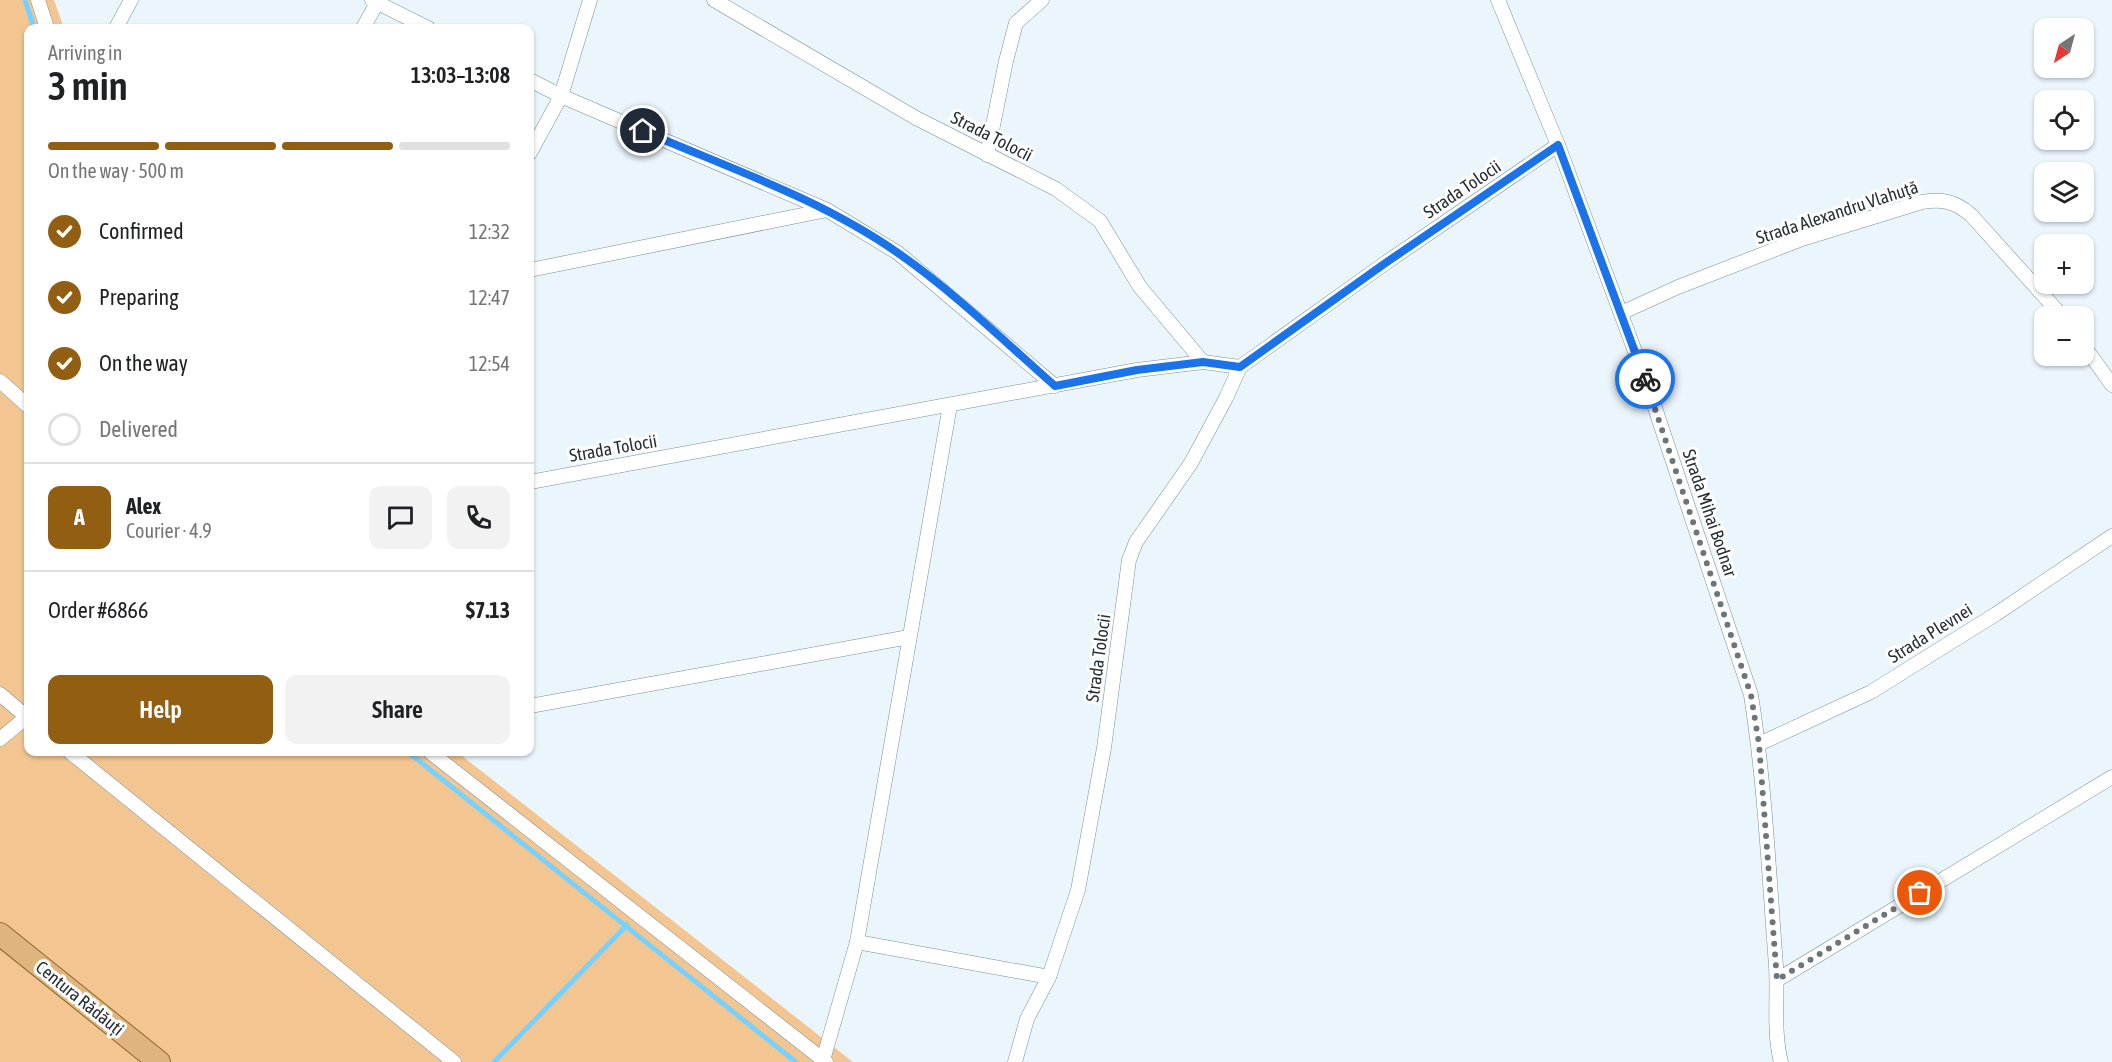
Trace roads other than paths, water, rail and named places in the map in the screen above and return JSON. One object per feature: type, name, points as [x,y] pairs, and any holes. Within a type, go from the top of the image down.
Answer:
[{"type":"main road","name":"Centura Rădăuți","points":[[0,934],[159,1062]]},
{"type":"street","points":[[38,0],[46,24]]},
{"type":"street","points":[[118,24],[131,0]]},
{"type":"street","points":[[534,146],[561,96],[590,0]]},
{"type":"street","name":"Strada Tolocii","points":[[714,0],[916,118],[1056,189],[1100,222],[1140,287],[1203,362]]},
{"type":"street","points":[[987,155],[1016,23],[1042,0]]},
{"type":"street","name":"Strada Mihai Bodnar","points":[[1498,0],[1558,145],[1621,313],[1739,653],[1751,695],[1759,744],[1777,980],[1777,1046],[1781,1062]]},
{"type":"street","points":[[365,24],[374,1],[420,24]]},
{"type":"street","points":[[534,82],[561,96],[827,210],[898,253],[947,292],[1055,386]]},
{"type":"street","name":"Strada Tolocii","points":[[1015,1062],[1027,1019],[1049,976],[1078,890],[1104,748],[1129,560],[1136,542],[1191,463],[1240,367],[1384,264],[1558,145]]},
{"type":"street","name":"Strada Alexandru Vlahuţă","points":[[1621,313],[1678,287],[1802,239],[1922,202],[1940,199],[1959,206],[1971,215],[2053,306]]},
{"type":"street","points":[[534,269],[827,210]]},
{"type":"street","points":[[2094,360],[2112,385]]},
{"type":"street","name":"Strada Tolocii","points":[[534,481],[1137,370],[1203,362],[1240,367]]},
{"type":"street","points":[[0,381],[24,402]]},
{"type":"street","points":[[435,756],[825,1061],[857,942],[950,405]]},
{"type":"street","name":"Strada Plevnei","points":[[1759,744],[1871,692],[1996,614],[2112,536]]},
{"type":"street","points":[[534,705],[909,637]]},
{"type":"street","points":[[0,694],[24,714]]},
{"type":"street","points":[[0,739],[24,720]]},
{"type":"street","points":[[75,756],[454,1062]]},
{"type":"street","points":[[1777,980],[2112,777]]},
{"type":"street","points":[[857,942],[1049,976]]},
{"type":"waterway","points":[[25,0],[33,24]]},
{"type":"waterway","points":[[413,756],[796,1062]]},
{"type":"waterway","points":[[494,1062],[627,925]]}]
